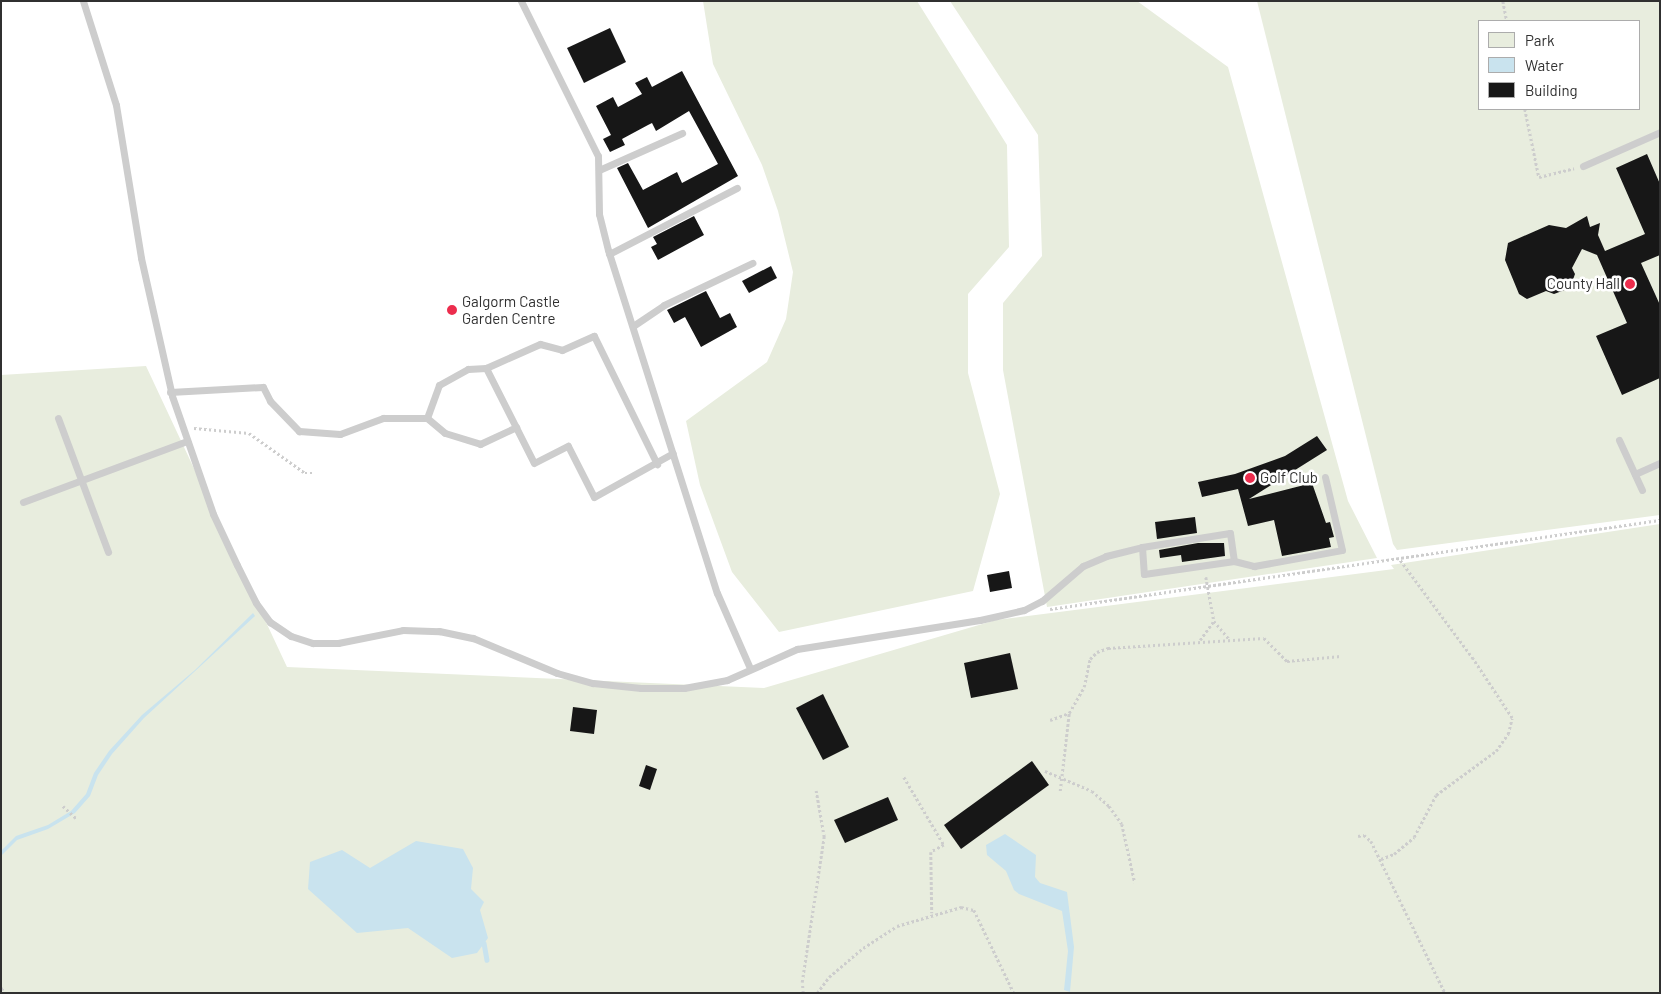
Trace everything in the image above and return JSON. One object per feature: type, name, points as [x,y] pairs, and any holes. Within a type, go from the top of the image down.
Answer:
[{"type":"lane","points":[[83,1],[101,48],[116,105],[141,258],[170,392],[213,514],[256,603],[270,622],[291,636],[312,643],[338,643],[403,630],[439,631],[473,638],[557,673],[593,683],[641,688],[684,688],[727,680],[750,668],[797,649],[980,620],[1024,610],[1042,601],[1083,566],[1106,556],[1142,547],[1230,533],[1234,561]]},
{"type":"lane","points":[[521,1],[598,156],[599,214],[609,254],[717,593],[750,668]]},
{"type":"lane","points":[[1583,166],[1660,132]]},
{"type":"lane","points":[[599,170],[682,133]]},
{"type":"lane","points":[[609,254],[737,188]]},
{"type":"lane","points":[[632,326],[664,305],[752,263]]},
{"type":"lane","points":[[427,418],[439,385],[468,369],[486,368],[540,344],[562,350],[594,336],[657,464]]},
{"type":"lane","points":[[486,368],[534,463],[568,446],[594,497],[657,464],[673,453]]},
{"type":"lane","points":[[170,392],[263,387],[270,401],[299,431],[323,434],[340,434],[383,418],[427,418],[445,433],[480,444],[516,428]]},
{"type":"lane","points":[[58,418],[108,552]]},
{"type":"lane","points":[[1619,440],[1642,490]]},
{"type":"lane","points":[[23,502],[187,441]]},
{"type":"lane","points":[[1635,474],[1660,463]]},
{"type":"lane","points":[[1142,547],[1144,574],[1234,561],[1254,566],[1342,550],[1325,476]]},
{"type":"path","points":[[1503,1],[1508,20]]},
{"type":"path","points":[[1525,110],[1539,177],[1583,166]]},
{"type":"path","points":[[183,428],[250,433],[305,473],[315,474]]},
{"type":"path","points":[[1024,610],[1399,559],[1660,520]]},
{"type":"path","points":[[1381,860],[1394,854],[1414,837],[1436,795],[1496,751],[1508,734],[1512,718],[1473,659],[1399,559]]},
{"type":"path","points":[[1204,565],[1214,621],[1229,639]]},
{"type":"path","points":[[1199,640],[1214,621]]},
{"type":"path","points":[[1060,790],[1064,776],[1069,713],[1084,687],[1090,660],[1097,652],[1199,640],[1264,638],[1280,656],[1295,662],[1341,656]]},
{"type":"path","points":[[1050,720],[1069,713]]},
{"type":"path","points":[[1045,771],[1064,776],[1092,791],[1109,806],[1122,824],[1135,884]]},
{"type":"path","points":[[904,777],[944,845],[931,852],[932,913]]},
{"type":"path","points":[[803,993],[802,982],[824,837],[816,791]]},
{"type":"path","points":[[63,806],[75,816]]},
{"type":"path","points":[[1358,836],[1364,835],[1371,841],[1445,993]]},
{"type":"path","points":[[817,993],[829,977],[863,948],[897,926],[932,913],[962,907],[974,910],[1014,993]]},
{"type":"green space","points":[[703,1],[917,1],[1007,145],[1009,247],[968,294],[968,373],[1000,494],[973,591],[779,632],[732,572],[700,485],[686,421],[767,362],[786,319],[793,272],[778,211],[762,165],[713,64]]},
{"type":"green space","points":[[950,1],[1137,1],[1228,67],[1348,501],[1377,558],[1047,607],[1003,370],[1003,303],[1042,256],[1038,135]]},
{"type":"green space","points":[[1257,1],[1660,1],[1660,515],[1397,550],[1393,544]]},
{"type":"green space","points":[[146,366],[287,667],[764,688],[996,620],[1394,569],[1391,565],[1660,524],[1660,993],[1,993],[1,375]]},
{"type":"water","points":[[253,613],[255,616],[144,718],[112,754],[98,775],[90,796],[75,813],[48,829],[17,840],[1,856],[1,851],[16,836],[48,825],[71,811],[86,794],[94,773],[109,751],[142,715],[195,670]]},
{"type":"water","points":[[1005,834],[1036,855],[1035,877],[1040,883],[1067,892],[1074,947],[1070,992],[1064,990],[1068,951],[1062,911],[1019,894],[1014,890],[1006,871],[987,855],[986,845]]},
{"type":"water","points":[[416,841],[463,849],[473,868],[471,889],[484,902],[480,910],[488,938],[477,953],[452,958],[408,928],[357,933],[308,889],[310,862],[342,850],[370,868]]},
{"type":"building","points":[[610,28],[626,62],[584,83],[567,48]]},
{"type":"building","points":[[682,71],[738,176],[648,228],[617,168],[628,163],[643,190],[677,172],[682,183],[718,164],[689,111],[656,131],[652,123],[648,125],[622,139],[625,145],[610,152],[603,139],[611,135],[596,106],[613,97],[618,107],[642,94],[635,83],[647,77],[652,87]]},
{"type":"building","name":"County Hall","points":[[1647,154],[1660,184],[1660,255],[1641,263],[1660,305],[1660,378],[1622,395],[1596,336],[1627,323],[1597,255],[1582,249],[1572,268],[1575,274],[1570,288],[1554,294],[1546,291],[1527,299],[1519,294],[1505,260],[1508,243],[1549,225],[1566,228],[1587,216],[1590,227],[1600,223],[1598,235],[1605,251],[1645,234],[1616,168]]},
{"type":"building","points":[[694,216],[704,235],[658,260],[651,247],[657,244],[653,237]]},
{"type":"building","points":[[771,266],[777,278],[749,293],[742,281]]},
{"type":"building","points":[[706,291],[720,318],[730,313],[737,327],[701,347],[685,317],[674,323],[667,310]]},
{"type":"building","name":"Golf Club","points":[[1317,436],[1327,450],[1249,499],[1312,483],[1326,523],[1330,522],[1334,537],[1329,538],[1331,547],[1282,556],[1274,520],[1248,526],[1238,489],[1202,497],[1198,482],[1235,474],[1285,456]]},
{"type":"building","points":[[1195,517],[1197,533],[1157,539],[1155,522]]},
{"type":"building","points":[[1198,543],[1224,543],[1225,556],[1182,562],[1181,555],[1160,558],[1159,550]]},
{"type":"building","points":[[1009,571],[1012,588],[990,592],[987,575]]},
{"type":"building","points":[[1010,653],[1018,689],[971,698],[964,663]]},
{"type":"building","points":[[823,694],[849,747],[823,760],[796,708]]},
{"type":"building","points":[[573,707],[597,710],[594,734],[570,731]]},
{"type":"building","points":[[1032,761],[1049,785],[961,849],[944,825]]},
{"type":"building","points":[[646,765],[657,769],[650,790],[639,786]]},
{"type":"building","points":[[888,797],[898,820],[845,843],[834,820]]},
{"type":"waterway","points":[[484,943],[487,960]]},
{"type":"place","name":"County Hall","points":[[1630,284]]},
{"type":"place","name":"Galgorm Castle Garden Centre","points":[[452,310]]},
{"type":"place","name":"Golf Club","points":[[1250,478]]}]
